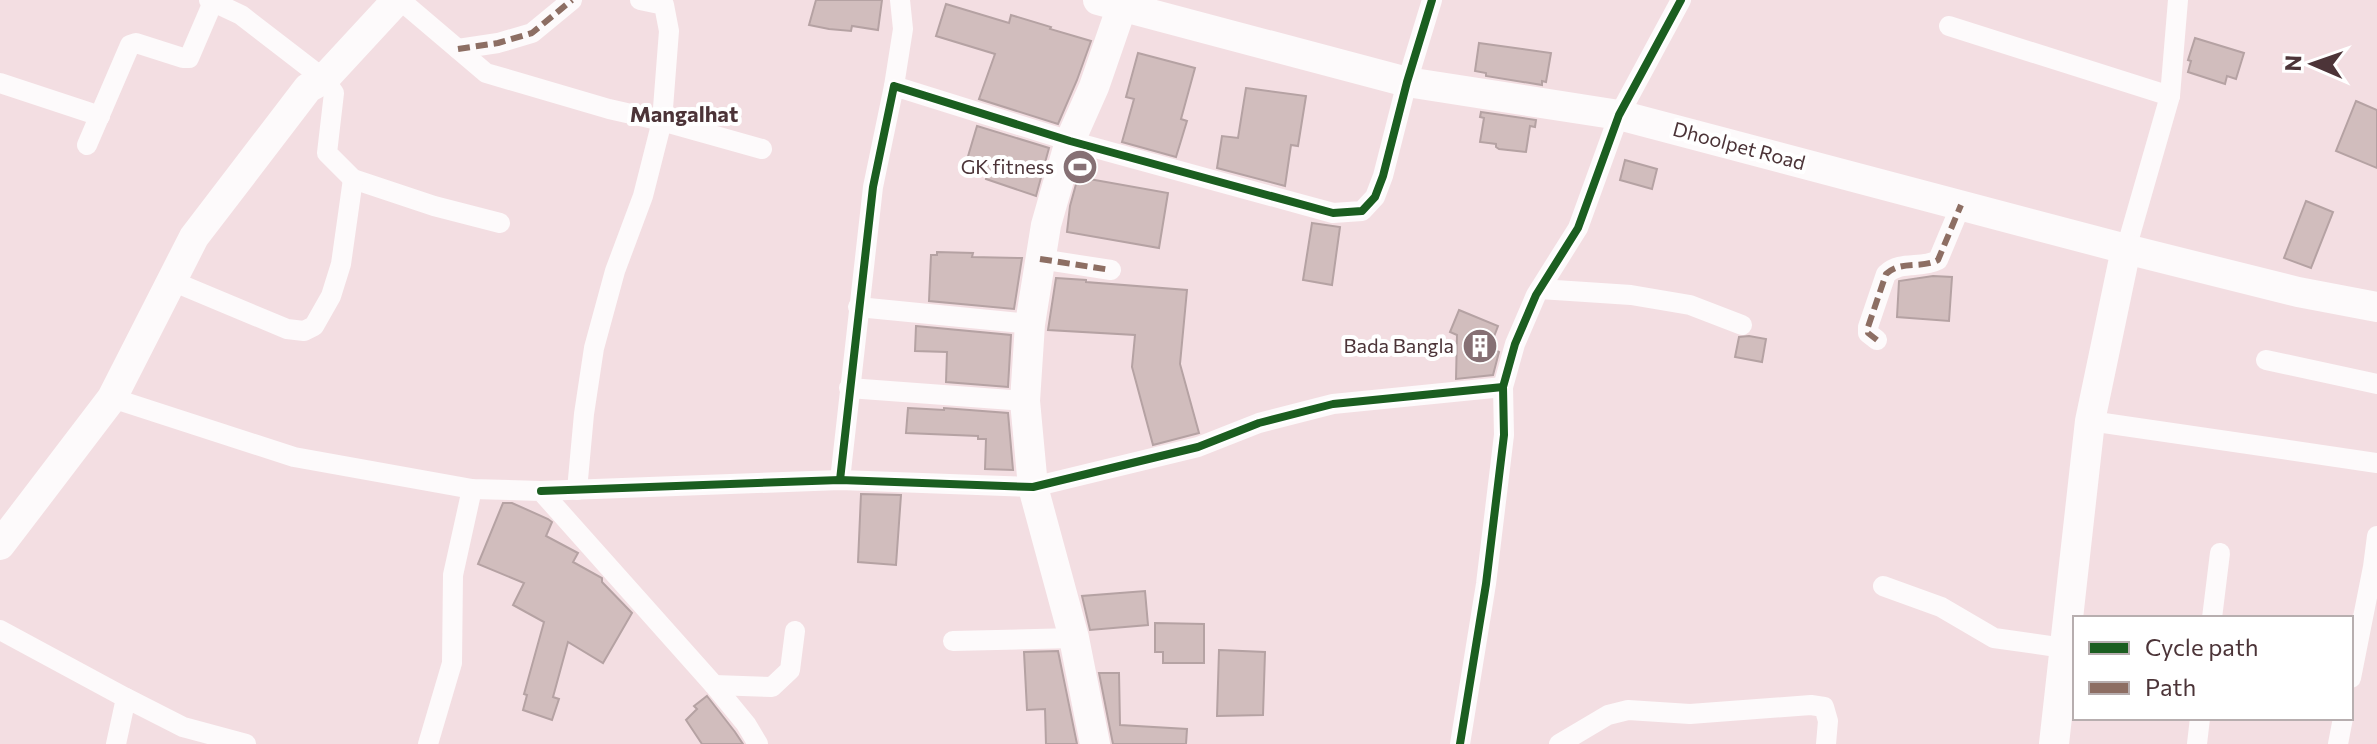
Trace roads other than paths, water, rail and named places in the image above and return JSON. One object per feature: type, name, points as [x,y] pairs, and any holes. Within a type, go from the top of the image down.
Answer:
[{"type":"street","points":[[0,545],[112,398],[194,237],[308,88],[324,79],[399,0],[486,73],[762,149]]},
{"type":"street","points":[[458,49],[498,43],[532,33],[572,0]]},
{"type":"street","points":[[577,490],[594,348],[615,271],[643,196],[662,121],[669,31],[664,3],[640,0]]},
{"type":"street","points":[[840,480],[873,187],[903,29],[900,0]]},
{"type":"street","points":[[894,86],[1070,141],[1333,213],[1362,211],[1375,197],[1383,176],[1432,0]]},
{"type":"street","points":[[1460,744],[1494,524],[1504,435],[1503,387],[1515,344],[1540,289],[1578,228],[1619,115],[1681,0]]},
{"type":"street","points":[[2054,744],[2090,421],[2126,249],[2170,96],[2178,0]]},
{"type":"street","points":[[87,145],[130,45],[136,43],[189,58],[211,1],[244,7],[324,79],[334,93],[327,153],[353,179],[434,206],[500,223]]},
{"type":"street","points":[[1095,744],[1074,638],[1033,487],[1025,401],[1030,324],[1046,225],[1070,141],[1094,87],[1115,2]]},
{"type":"street","name":"Dhoolpet Road","points":[[1115,2],[1407,82],[1619,115],[2126,249],[2298,292],[2377,307]]},
{"type":"street","points":[[1949,26],[2170,96]]},
{"type":"street","points":[[0,83],[100,116]]},
{"type":"street","points":[[172,281],[287,329],[304,331],[314,326],[331,296],[341,264],[353,179]]},
{"type":"street","points":[[1877,340],[1868,333],[1868,327],[1886,274],[1892,268],[1931,264],[1938,260],[1961,205]]},
{"type":"street","points":[[1040,259],[1111,270]]},
{"type":"street","points":[[1540,289],[1631,295],[1690,305],[1742,325]]},
{"type":"street","points":[[858,307],[1030,324]]},
{"type":"street","points":[[2266,360],[2377,384]]},
{"type":"street","points":[[112,398],[294,457],[472,489],[541,491],[840,480],[1033,487],[1198,447],[1259,423],[1333,404],[1503,387]]},
{"type":"street","points":[[849,388],[1025,401]]},
{"type":"street","points":[[2090,421],[2377,463]]},
{"type":"street","points":[[428,744],[452,663],[453,575],[472,489]]},
{"type":"street","points":[[541,491],[714,685],[758,744]]},
{"type":"street","points":[[2353,669],[2375,567],[2377,536]]},
{"type":"street","points":[[2212,616],[2220,553]]},
{"type":"street","points":[[1883,586],[1941,607],[1994,638],[2064,648]]},
{"type":"street","points":[[0,630],[126,698],[183,736],[246,744]]},
{"type":"street","points":[[714,685],[772,687],[790,670],[795,631]]},
{"type":"street","points":[[953,641],[1074,638]]},
{"type":"street","points":[[116,744],[126,698]]},
{"type":"street","points":[[1559,744],[1608,715],[1628,710],[1690,714],[1811,705],[1824,707],[1828,721],[1826,744]]},
{"type":"street","points":[[2197,744],[2200,720]]},
{"type":"street","points":[[2338,744],[2343,720]]},
{"type":"place","name":"GK fitness","points":[[1080,167]]},
{"type":"place","name":"Bada Bangla","points":[[1480,346]]},
{"type":"district","name":"Mangalhat","points":[[684,114]]}]
